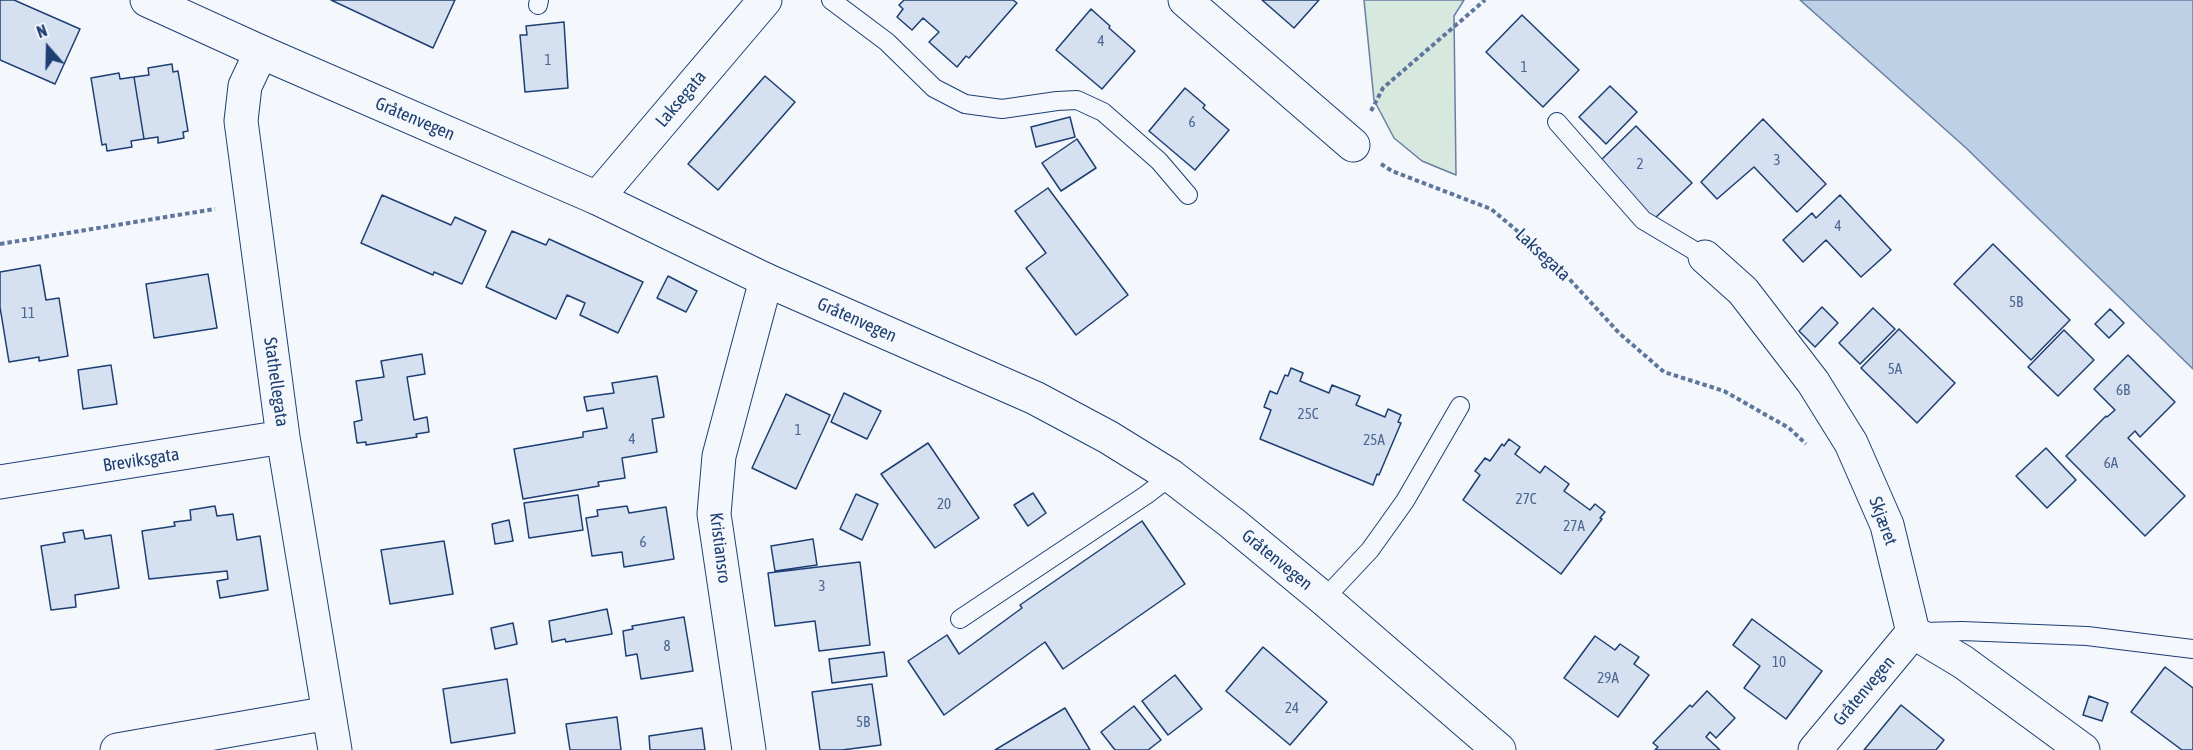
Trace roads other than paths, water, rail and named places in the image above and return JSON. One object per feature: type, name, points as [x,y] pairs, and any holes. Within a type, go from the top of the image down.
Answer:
[{"type":"street","points":[[1185,0],[1353,145]]},
{"type":"street","name":"Gråtenvegen","points":[[152,1],[261,52],[597,198],[766,280],[1035,398],[1108,437],[1171,476],[1324,599],[1499,750]]},
{"type":"street","name":"Laksegata","points":[[597,198],[761,1]]},
{"type":"street","name":"Stathellegata","points":[[261,52],[245,86],[241,121],[283,437],[335,750]]},
{"type":"street","name":"Skjæret","points":[[1705,257],[1743,291],[1812,382],[1851,443],[1887,525],[1913,632]]},
{"type":"street","name":"Kristiansro","points":[[749,750],[714,514],[719,456],[766,280]]},
{"type":"street","name":"Breviksgata","points":[[0,482],[283,437]]},
{"type":"street","points":[[1913,632],[1963,662],[2083,750]]},
{"type":"street","name":"Gråtenvegen","points":[[1815,750],[1913,632]]},
{"type":"street","points":[[117,750],[329,713]]},
{"type":"lane","points":[[831,0],[887,42],[934,88],[965,104],[1002,109],[1077,100],[1103,112],[1159,161],[1188,195]]},
{"type":"lane","points":[[1557,122],[1643,220],[1705,257]]},
{"type":"lane","points":[[1324,599],[1370,550],[1405,501],[1460,406]]},
{"type":"lane","points":[[960,619],[1171,476]]},
{"type":"lane","points":[[1913,632],[1962,631],[2087,636],[2193,649]]},
{"type":"water","points":[[1800,0],[2193,0],[2193,369],[1965,147]]}]
